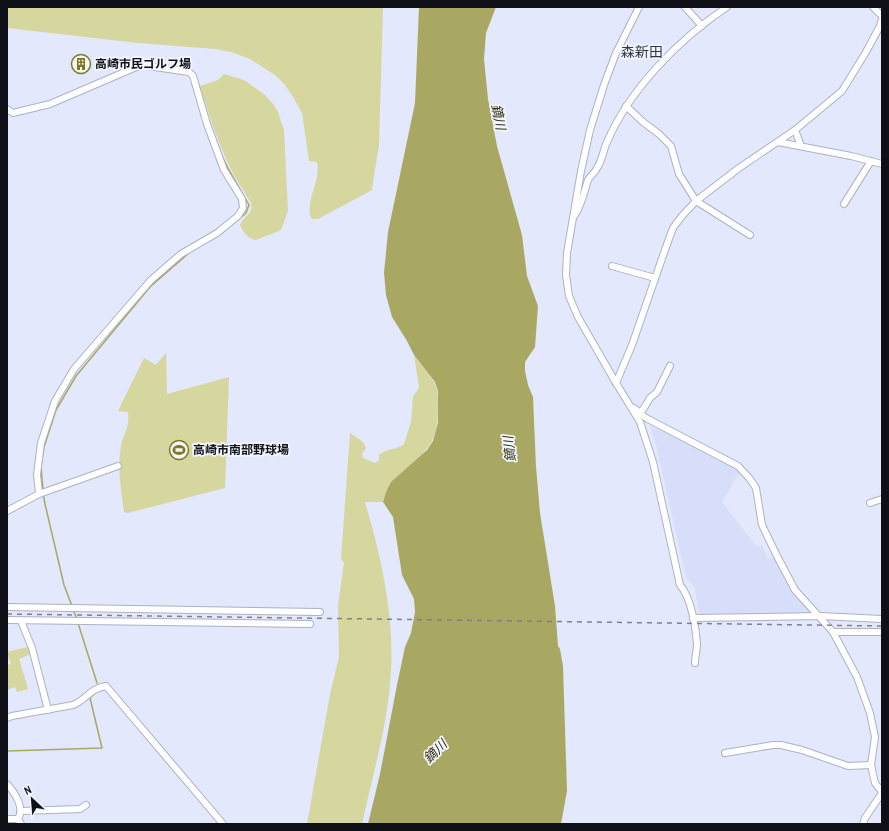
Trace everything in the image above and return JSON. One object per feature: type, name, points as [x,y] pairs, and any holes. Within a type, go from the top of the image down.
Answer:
[{"type":"street","points":[[640,7],[616,53],[590,130],[581,171],[567,253],[567,288],[578,317],[616,383],[638,415],[653,462],[680,585],[685,591],[693,618],[697,644],[695,663]]},
{"type":"street","points":[[685,7],[702,26]]},
{"type":"street","points":[[573,218],[581,206],[589,179],[598,168],[606,143],[626,106],[647,79],[670,54],[714,16],[727,7]]},
{"type":"street","points":[[616,383],[632,345],[673,228],[696,201],[739,168],[795,130],[842,91],[881,27],[882,17],[873,7]]},
{"type":"street","points":[[7,109],[13,113],[50,104],[141,65],[189,72],[193,76],[207,124],[224,170],[242,199],[244,205],[241,213],[217,233],[181,254],[151,280],[74,369],[56,401],[41,443],[37,475],[39,494]]},
{"type":"street","points":[[626,106],[671,146],[679,174],[696,201],[750,235]]},
{"type":"street","points":[[795,130],[801,146]]},
{"type":"street","points":[[778,142],[851,156],[882,164]]},
{"type":"street","points":[[844,204],[871,161]]},
{"type":"street","points":[[612,266],[655,278]]},
{"type":"street","points":[[638,415],[650,398],[657,392],[670,366]]},
{"type":"street","points":[[638,415],[738,466],[743,470],[756,488],[762,525],[777,556],[795,590],[833,632],[857,677],[870,714],[875,737],[871,765],[875,783],[882,792],[865,818],[863,824]]},
{"type":"street","points":[[7,511],[39,494],[118,466]]},
{"type":"street","points":[[870,503],[882,499]]},
{"type":"street","points":[[7,608],[320,612]]},
{"type":"street","points":[[693,618],[820,616],[882,619]]},
{"type":"street","points":[[7,620],[310,624]]},
{"type":"street","points":[[21,621],[33,654],[48,710]]},
{"type":"street","points":[[833,632],[882,632]]},
{"type":"street","points":[[7,718],[77,703],[94,689],[106,686],[223,824]]},
{"type":"street","points":[[725,753],[781,745],[802,750],[848,766],[871,765]]},
{"type":"street","points":[[7,784],[14,794],[20,811],[19,821],[7,819]]},
{"type":"street","points":[[20,811],[80,809],[86,805]]},
{"type":"shaded area","points":[[650,426],[701,449],[740,471],[722,502],[757,547],[762,545],[768,559],[776,557],[812,615],[699,615],[695,588],[686,577],[656,445]]},
{"type":"green space","name":"高崎市民ゴルフ場","points":[[7,7],[383,7],[379,145],[372,190],[318,219],[312,219],[310,215],[310,204],[317,177],[318,164],[316,162],[309,161],[302,113],[285,85],[275,75],[250,59],[231,52],[215,49],[138,43],[7,28]]},
{"type":"green space","name":"高崎市民ゴルフ場","points":[[224,74],[244,80],[265,95],[278,112],[284,130],[288,211],[281,230],[256,240],[246,235],[240,225],[250,213],[252,207],[251,203],[234,175],[225,155],[213,126],[200,86],[218,80]]},
{"type":"green space","points":[[166,353],[167,394],[229,377],[225,488],[128,513],[124,512],[119,462],[122,441],[127,426],[128,412],[118,411],[144,358],[156,365]]},
{"type":"green space","points":[[414,355],[432,378],[436,387],[438,396],[438,415],[436,432],[425,451],[398,476],[391,485],[383,502],[365,502],[385,585],[390,627],[391,669],[390,688],[384,727],[362,824],[307,824],[330,694],[339,657],[338,605],[344,563],[341,559],[350,433],[363,442],[366,448],[362,454],[363,458],[375,463],[379,460],[379,455],[389,450],[398,448],[404,444],[411,422],[413,397],[419,387]]},
{"type":"green space","points":[[28,647],[31,654],[19,659],[28,689],[17,692],[15,687],[7,690],[7,665],[11,664],[7,652]]},
{"type":"water","name":"鏑川","points":[[419,7],[496,7],[486,33],[484,59],[488,99],[497,146],[522,235],[527,276],[538,306],[535,347],[525,362],[525,371],[528,385],[533,397],[536,467],[540,513],[555,606],[558,646],[560,649],[563,666],[567,791],[561,824],[368,824],[380,774],[405,647],[411,633],[415,612],[414,599],[402,575],[393,517],[383,502],[391,482],[427,450],[433,441],[438,423],[438,391],[435,382],[414,355],[392,317],[386,295],[384,273],[388,232],[415,103]]},
{"type":"waterway","points":[[222,156],[249,205],[246,213],[239,219]]},
{"type":"waterway","points":[[222,233],[236,221]]},
{"type":"waterway","points":[[43,490],[41,466],[44,447],[56,410],[76,376],[150,287],[190,252]]},
{"type":"waterway","points":[[43,493],[64,585],[72,606]]},
{"type":"waterway","points":[[73,610],[77,619]]},
{"type":"waterway","points":[[78,623],[97,683]]},
{"type":"waterway","points":[[7,751],[102,748],[90,698],[95,693]]},
{"type":"railway","points":[[7,614],[882,626]]},
{"type":"place","name":"高崎市民ゴルフ場","points":[[81,64]]},
{"type":"place","name":"高崎市南部野球場","points":[[179,450]]},
{"type":"district","name":"森新田","points":[[642,52]]}]
